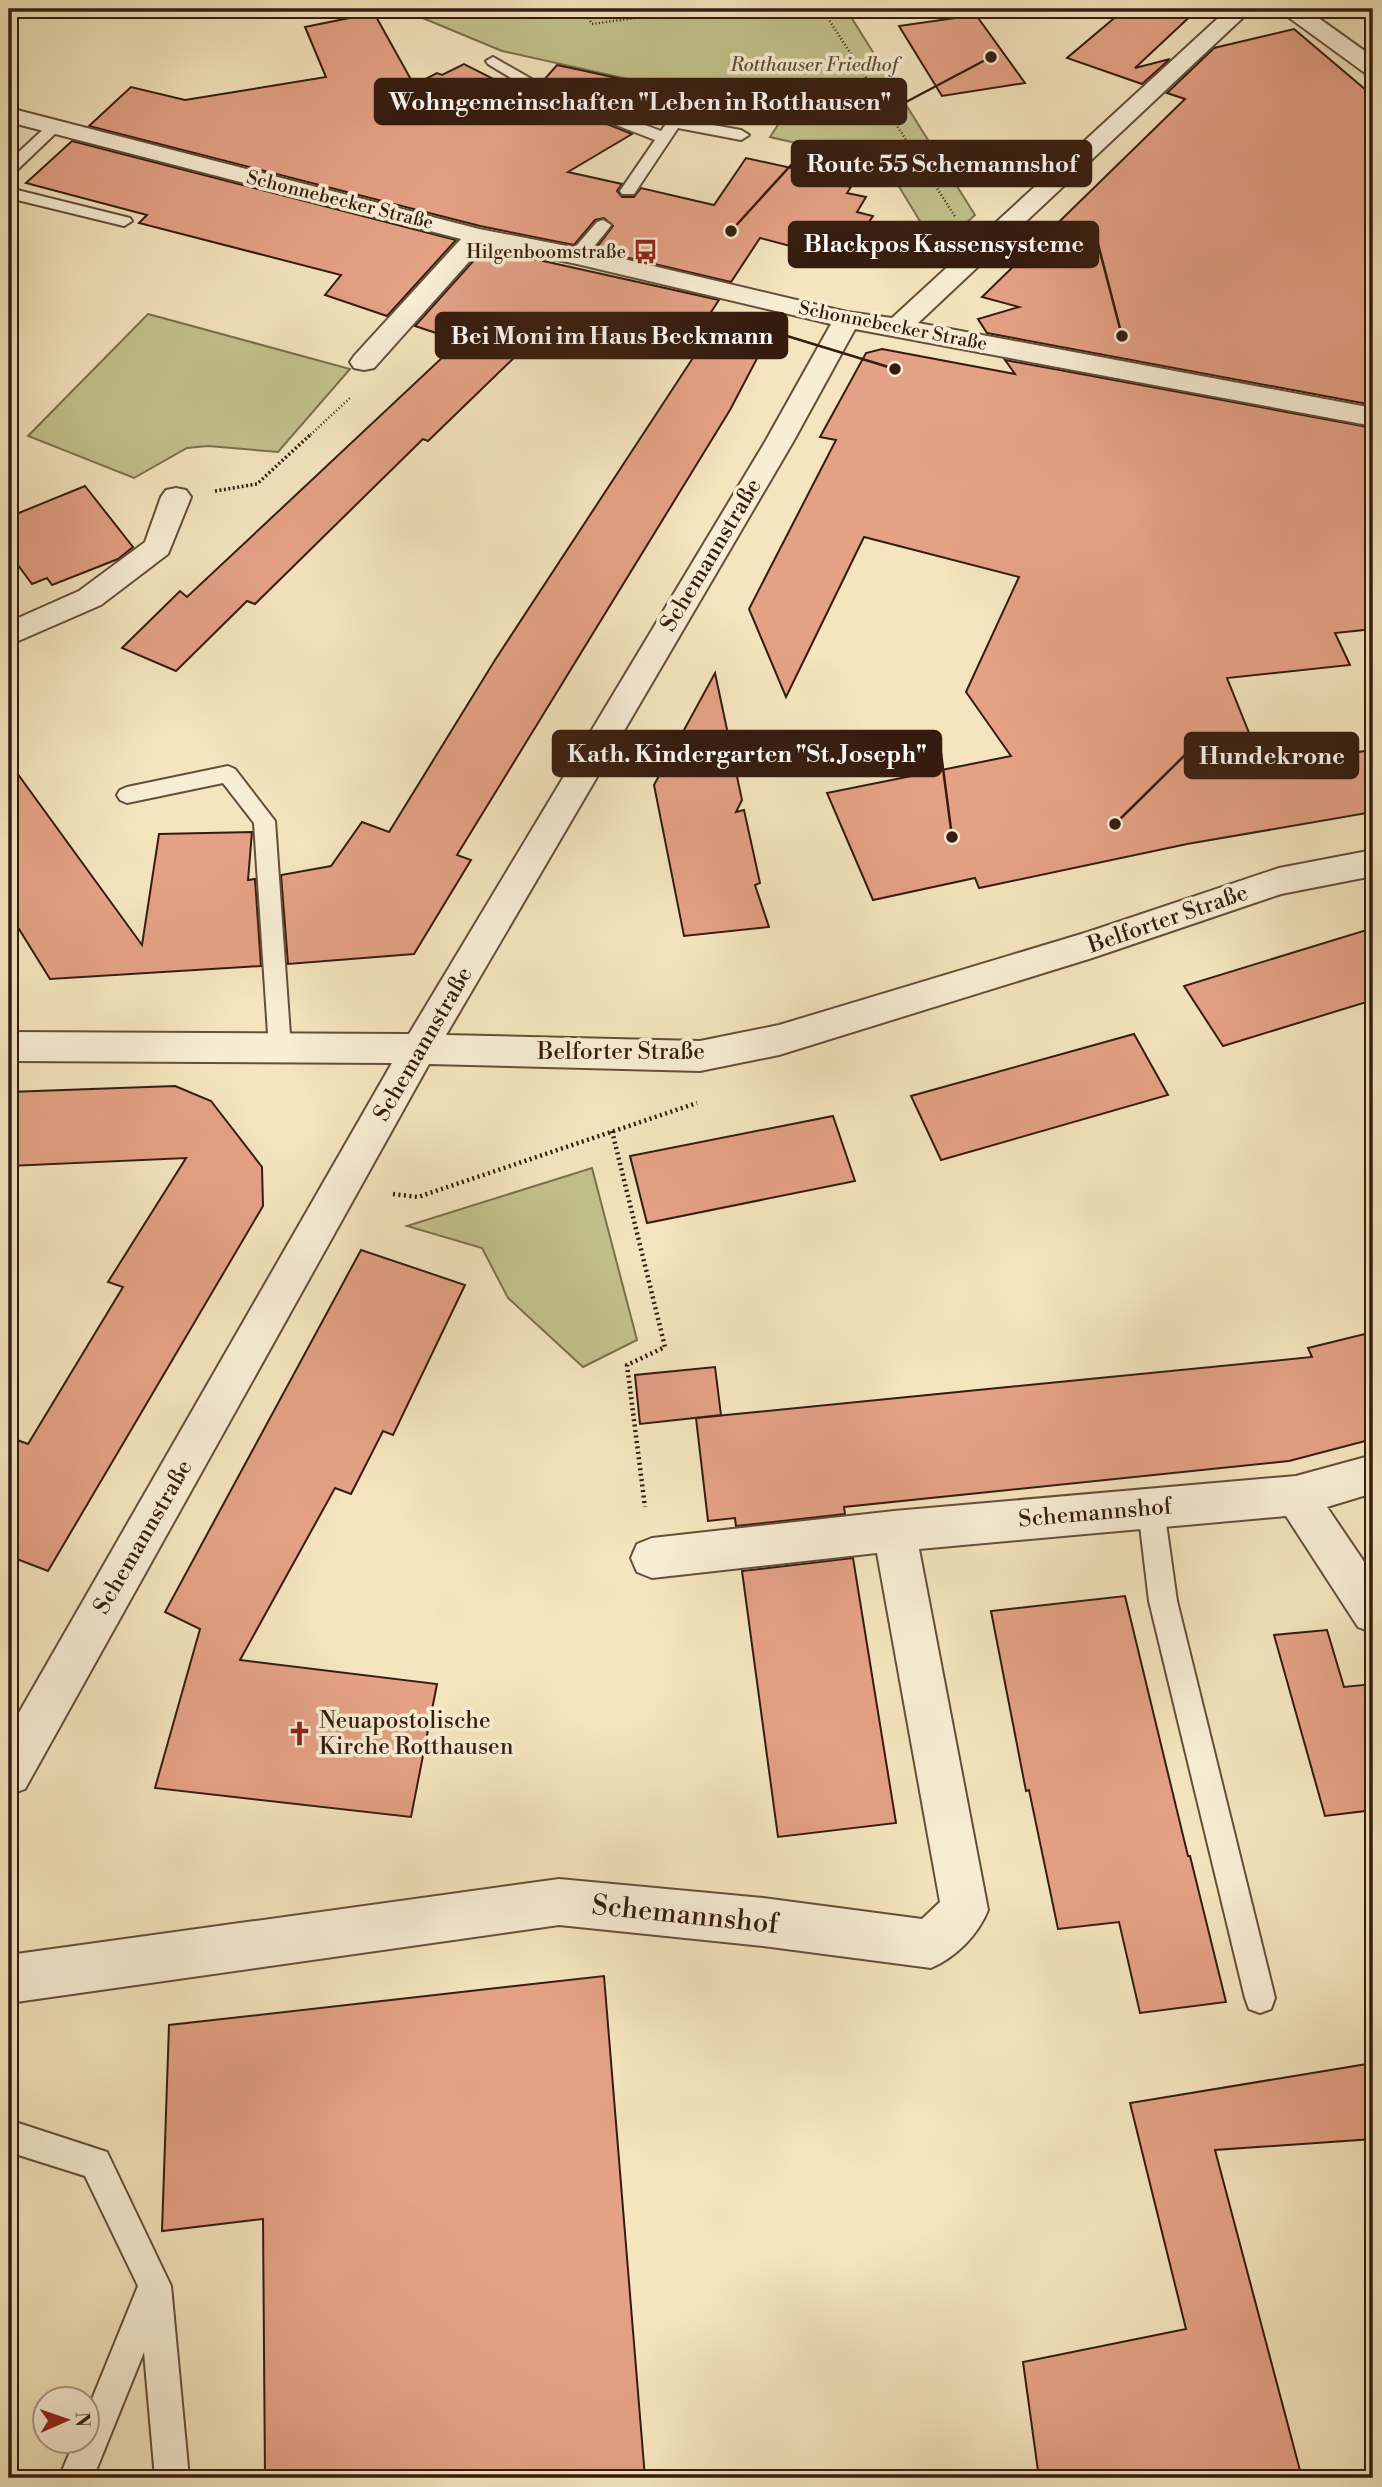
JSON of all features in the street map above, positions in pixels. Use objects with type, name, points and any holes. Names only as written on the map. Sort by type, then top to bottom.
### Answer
[{"type":"street","points":[[898,327],[1241,9]]},
{"type":"street","points":[[1292,9],[1373,68]]},
{"type":"street","name":"Schonnebecker Straße","points":[[9,115],[478,236],[577,256],[847,320],[898,327],[1373,417]]},
{"type":"street","points":[[365,362],[478,236]]},
{"type":"street","name":"Schemannstraße","points":[[9,1773],[419,1049],[779,442],[847,320]]},
{"type":"street","points":[[9,635],[90,598],[158,547],[176,497]]},
{"type":"street","name":"Belforter Straße","points":[[9,1046],[419,1049],[700,1056],[779,1040],[1092,944],[1279,881],[1373,863]]},
{"type":"street","name":"Schemannshof","points":[[652,1558],[894,1531],[1296,1496],[1373,1474]]},
{"type":"street","points":[[1296,1496],[1373,1612]]},
{"type":"street","name":"Schemannshof","points":[[9,1979],[559,1902],[763,1922],[932,1944],[964,1910],[894,1531]]},
{"type":"lane","points":[[493,61],[544,92],[664,138]]},
{"type":"lane","points":[[628,191],[674,123],[741,135]]},
{"type":"lane","points":[[9,169],[54,127]]},
{"type":"lane","points":[[9,193],[124,221]]},
{"type":"lane","points":[[577,256],[603,225]]},
{"type":"lane","points":[[127,794],[228,774],[264,821],[280,1049]]},
{"type":"lane","points":[[1151,1509],[1163,1601],[1260,1998]]},
{"type":"lane","points":[[9,2136],[96,2163],[155,2286],[172,2478]]},
{"type":"lane","points":[[76,2478],[155,2286]]},
{"type":"path","points":[[583,9],[592,24],[700,9]]},
{"type":"path","points":[[822,9],[959,224],[985,249]]},
{"type":"path","points":[[176,497],[257,484],[371,379],[365,362]]},
{"type":"path","points":[[340,1187],[418,1197],[697,1105],[700,1056]]},
{"type":"path","points":[[612,1131],[665,1347],[627,1365],[652,1558]]},
{"type":"green space","name":"Rotthauser Friedhof","points":[[401,9],[846,9],[975,215],[937,249],[873,144],[831,151],[770,137],[785,114],[502,51]]},
{"type":"green space","points":[[148,314],[350,369],[278,452],[208,446],[187,448],[134,478],[28,436]]},
{"type":"green space","points":[[592,1168],[637,1340],[583,1367],[508,1298],[482,1248],[407,1226]]},
{"type":"building","points":[[1125,9],[1198,9],[1135,68],[1170,59],[1142,84],[1067,58]]},
{"type":"building","points":[[374,13],[414,85],[437,73],[442,75],[464,64],[529,97],[532,94],[632,134],[568,172],[622,184],[617,191],[622,197],[634,197],[641,188],[714,205],[746,158],[832,177],[830,182],[851,187],[847,193],[866,197],[857,212],[873,216],[843,260],[760,238],[731,282],[595,250],[613,226],[604,218],[595,220],[574,245],[480,226],[89,126],[131,87],[185,100],[326,77],[305,27]]},
{"type":"building","points":[[976,15],[1025,83],[942,96],[899,26]]},
{"type":"building","points":[[1294,29],[1373,96],[1373,405],[987,333],[978,319],[1019,307],[982,297],[1185,99],[1167,93],[1214,48]]},
{"type":"building","points":[[557,65],[696,96],[649,124],[542,82]]},
{"type":"building","points":[[72,141],[456,240],[387,316],[325,295],[341,275],[139,223],[147,215],[26,183]]},
{"type":"building","points":[[485,248],[719,300],[684,353],[551,322],[428,441],[423,439],[255,604],[247,601],[176,671],[122,648],[180,591],[187,597],[460,341],[415,326]]},
{"type":"building","points":[[706,338],[762,349],[730,410],[457,855],[471,860],[414,954],[288,964],[281,875],[331,866],[362,822],[389,832],[495,660]]},
{"type":"building","points":[[882,349],[1015,374],[1005,360],[1373,428],[1373,629],[1335,633],[1350,665],[1227,678],[1262,765],[1373,750],[1373,812],[1187,844],[979,888],[975,878],[873,900],[827,793],[1011,756],[966,692],[1019,577],[864,537],[786,697],[749,609],[836,440],[820,437],[866,353]]},
{"type":"building","points":[[85,486],[133,547],[118,559],[52,585],[47,578],[32,584],[9,553],[9,517]]},
{"type":"building","points":[[715,673],[742,800],[736,812],[744,810],[760,883],[755,885],[769,927],[684,936],[654,785]]},
{"type":"building","points":[[9,762],[142,945],[159,834],[252,832],[248,880],[255,879],[261,966],[50,979],[9,913]]},
{"type":"building","points":[[1373,928],[1373,1000],[1223,1046],[1184,986]]},
{"type":"building","points":[[1134,1034],[1168,1095],[941,1160],[911,1096]]},
{"type":"building","points":[[175,1086],[211,1101],[262,1167],[263,1206],[48,1571],[9,1556],[9,1437],[28,1444],[123,1287],[108,1282],[186,1158],[9,1166],[9,1092]]},
{"type":"building","points":[[833,1116],[855,1181],[647,1223],[630,1156]]},
{"type":"building","points":[[361,1250],[465,1285],[393,1435],[383,1431],[351,1494],[335,1488],[240,1660],[437,1684],[411,1817],[155,1788],[200,1629],[165,1612]]},
{"type":"building","points":[[1373,1332],[1373,1439],[1289,1461],[844,1507],[845,1514],[736,1526],[735,1518],[708,1521],[696,1418],[1312,1357],[1308,1348]]},
{"type":"building","points":[[715,1367],[721,1415],[640,1424],[635,1375]]},
{"type":"building","points":[[853,1558],[896,1823],[778,1837],[742,1571]]},
{"type":"building","points":[[1125,1596],[1226,2002],[1140,2013],[1119,1922],[1058,1929],[1029,1790],[1026,1791],[991,1611]]},
{"type":"building","points":[[1327,1630],[1344,1687],[1373,1684],[1373,1810],[1325,1816],[1274,1635]]},
{"type":"building","points":[[604,1976],[645,2478],[265,2478],[263,2219],[162,2231],[169,2025]]},
{"type":"building","points":[[1373,2063],[1373,2139],[1215,2150],[1302,2478],[1039,2478],[1023,2362],[1186,2329],[1130,2103]]},
{"type":"place","name":"Wohngemeinschaften \"Leben in Rotthausen\"","points":[[991,57]]},
{"type":"place","name":"Route 55 Schemannshof","points":[[731,231]]},
{"type":"place","name":"Hilgenboomstraße","points":[[646,252]]},
{"type":"place","name":"Blackpos Kassensysteme","points":[[1122,336]]},
{"type":"place","name":"Bei Moni im Haus Beckmann","points":[[895,369]]},
{"type":"place","name":"Hundekrone","points":[[1115,824]]},
{"type":"place","name":"Kath. Kindergarten \"St. Joseph\"","points":[[952,837]]},
{"type":"place","name":"Neuapostolische Kirche Rotthausen","points":[[299,1734]]}]
